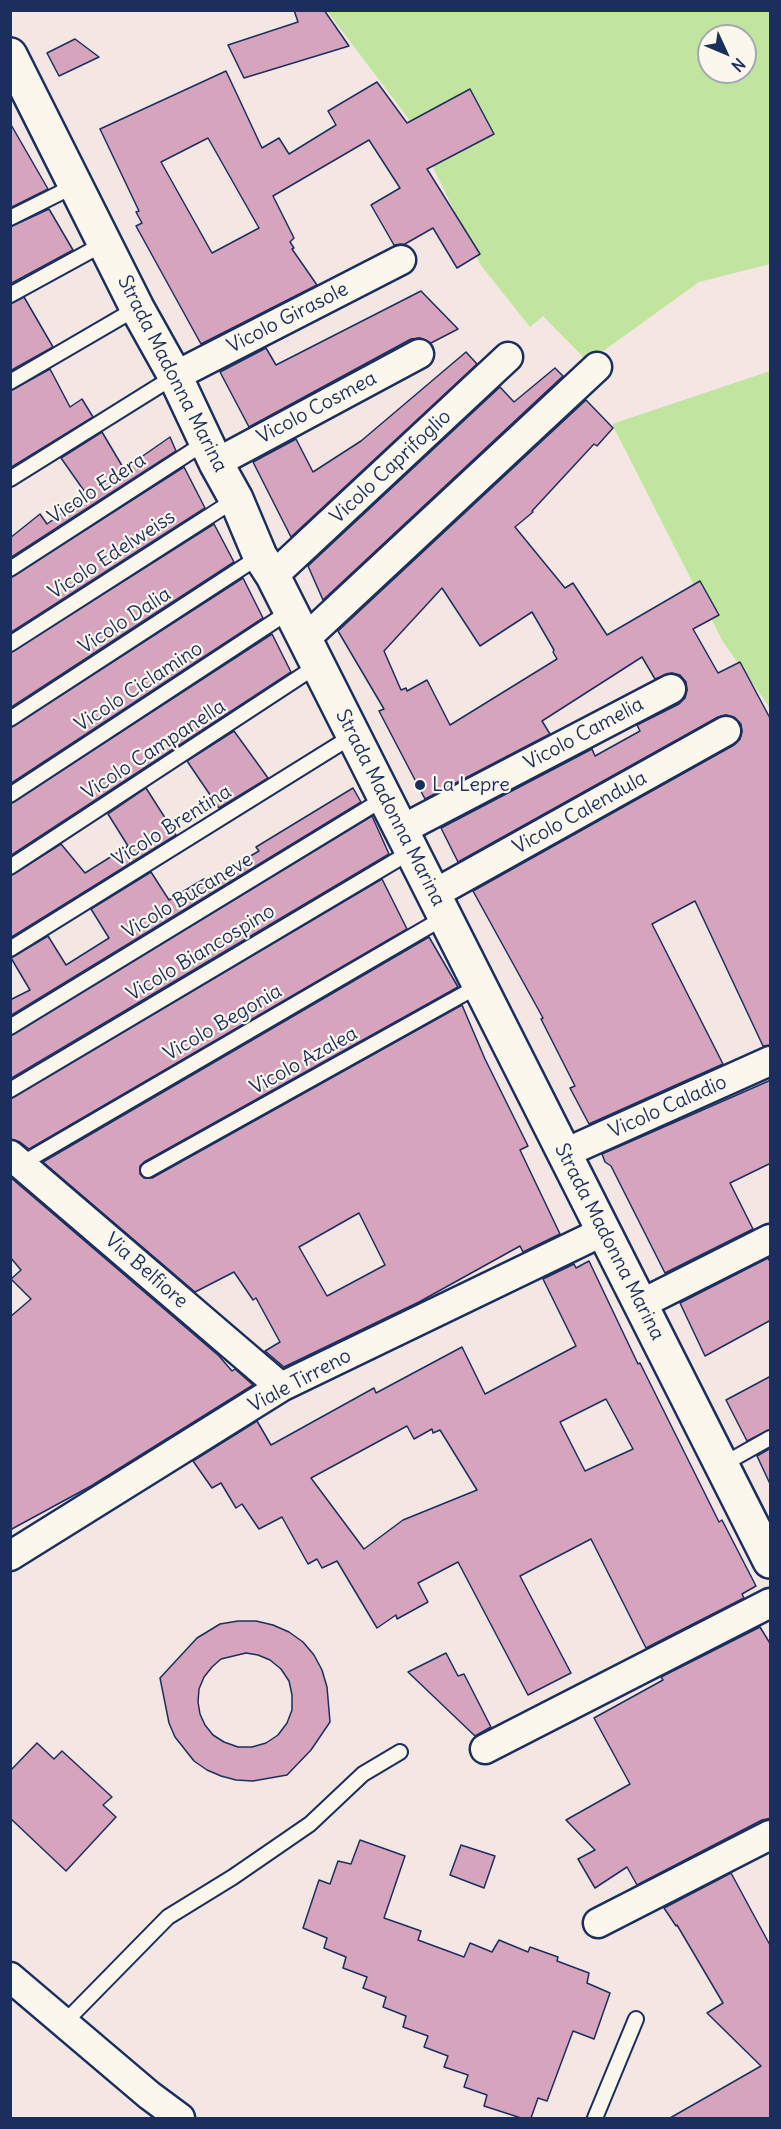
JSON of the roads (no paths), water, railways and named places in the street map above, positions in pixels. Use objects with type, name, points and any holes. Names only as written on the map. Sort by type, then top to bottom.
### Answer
[{"type":"street","name":"Strada Madonna Marina","points":[[10,55],[137,308],[175,376],[267,566],[771,1561]]},
{"type":"street","name":"Vicolo Girasole","points":[[175,376],[401,260]]},
{"type":"street","name":"Vicolo Cosmea","points":[[211,452],[419,354]]},
{"type":"street","name":"Vicolo Caprifoglio","points":[[267,566],[508,357]]},
{"type":"street","points":[[312,652],[597,367]]},
{"type":"street","name":"Vicolo Camelia","points":[[407,840],[671,689]]},
{"type":"street","name":"Vicolo Calendula","points":[[440,905],[726,731]]},
{"type":"street","name":"Vicolo Caladio","points":[[565,1153],[771,1061]]},
{"type":"street","name":"Via Belfiore","points":[[16,1159],[282,1387]]},
{"type":"street","name":"Viale Tirreno","points":[[10,1556],[282,1387],[604,1231]]},
{"type":"street","points":[[641,1304],[771,1239]]},
{"type":"street","points":[[485,1749],[771,1603]]},
{"type":"street","points":[[598,1923],[771,1835]]},
{"type":"street","points":[[10,1977],[149,2095],[180,2118]]},
{"type":"lane","points":[[10,218],[76,185]]},
{"type":"lane","points":[[10,295],[105,243]]},
{"type":"lane","points":[[10,382],[137,308]]},
{"type":"lane","points":[[10,479],[175,376]]},
{"type":"lane","name":"Vicolo Edera","points":[[10,569],[211,452]]},
{"type":"lane","name":"Vicolo Edelweiss","points":[[10,644],[236,499]]},
{"type":"lane","name":"Vicolo Dalia","points":[[10,719],[267,566]]},
{"type":"lane","name":"Vicolo Ciclamino","points":[[10,795],[290,611]]},
{"type":"lane","name":"Vicolo Campanella","points":[[10,867],[312,652]]},
{"type":"lane","name":"Vicolo Brentina","points":[[10,949],[354,735]]},
{"type":"lane","name":"Vicolo Bucaneve","points":[[10,1027],[385,798]]},
{"type":"lane","name":"Vicolo Biancospino","points":[[10,1090],[407,840]]},
{"type":"lane","name":"Vicolo Begonia","points":[[16,1159],[440,905]]},
{"type":"lane","name":"Vicolo Azalea","points":[[148,1170],[480,985]]},
{"type":"lane","points":[[722,1465],[771,1438]]},
{"type":"lane","points":[[64,2023],[168,1917],[233,1877],[310,1824],[363,1774],[400,1752]]},
{"type":"lane","points":[[595,2118],[636,2019]]},
{"type":"place","name":"La Lepre","points":[[420,785]]}]
